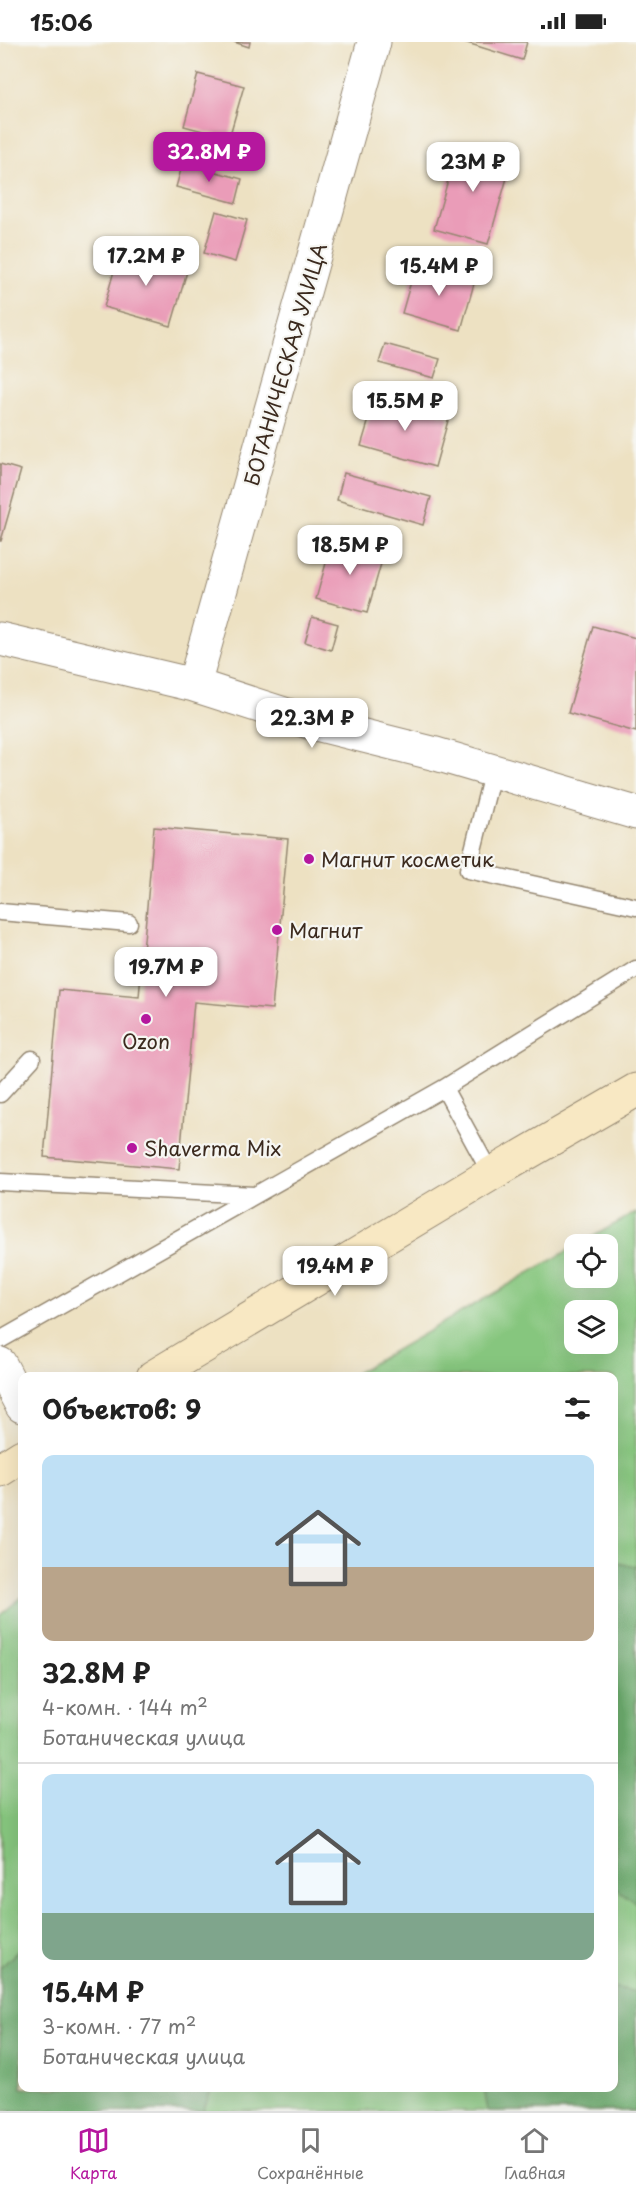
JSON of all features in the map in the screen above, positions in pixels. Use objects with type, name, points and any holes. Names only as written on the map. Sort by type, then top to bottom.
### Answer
[{"type":"main road","points":[[161,1372],[491,1174],[636,1090]]},
{"type":"main road","points":[[0,1470],[18,1459]]},
{"type":"street","name":"БОТАНИЧЕСКАЯ УЛИЦА","points":[[194,685],[374,42]]},
{"type":"street","points":[[0,639],[194,685],[312,723],[493,770],[636,813]]},
{"type":"street","points":[[0,1364],[18,1398]]},
{"type":"lane","points":[[493,770],[468,870],[636,907]]},
{"type":"lane","points":[[0,912],[129,923]]},
{"type":"lane","points":[[0,1340],[444,1088],[636,969]]},
{"type":"lane","points":[[0,1094],[32,1059]]},
{"type":"lane","points":[[444,1088],[491,1174]]},
{"type":"lane","points":[[0,1182],[254,1195]]},
{"type":"green space","points":[[636,1212],[636,2111],[0,2111],[0,1615],[18,1600],[18,2092],[618,2092],[618,1372],[358,1372],[564,1253],[564,1288],[618,1288],[618,1234],[597,1234]]},
{"type":"green space","points":[[618,1563],[636,1567],[636,1903],[618,1890]]},
{"type":"green space","points":[[18,1951],[18,2092],[210,2092],[203,2111],[0,2111],[0,1968]]},
{"type":"green space","points":[[618,1988],[636,1992],[636,2111],[488,2111],[485,2092],[618,2092]]},
{"type":"building","points":[[234,42],[250,42],[249,47]]},
{"type":"building","points":[[464,42],[527,42],[522,60]]},
{"type":"building","points":[[198,74],[244,86],[229,138],[184,126]]},
{"type":"building","points":[[459,142],[513,157],[488,244],[434,229]]},
{"type":"building","points":[[183,163],[242,179],[236,203],[176,187]]},
{"type":"building","points":[[216,211],[247,220],[235,262],[204,253]]},
{"type":"building","points":[[120,249],[188,268],[171,326],[104,307]]},
{"type":"building","points":[[416,264],[475,280],[461,330],[402,313]]},
{"type":"building","points":[[385,344],[440,359],[434,378],[379,363]]},
{"type":"building","points":[[376,396],[449,417],[435,467],[361,446]]},
{"type":"building","points":[[0,464],[21,470],[1,541],[0,541]]},
{"type":"building","points":[[344,473],[431,497],[423,525],[337,500]]},
{"type":"building","points":[[333,538],[384,553],[367,613],[316,599]]},
{"type":"building","points":[[312,617],[338,624],[331,650],[305,642]]},
{"type":"building","points":[[593,626],[636,638],[636,732],[568,713]]},
{"type":"building","points":[[154,827],[288,839],[272,1009],[194,1002],[179,1169],[44,1157],[59,990],[139,997]]},
{"type":"place","name":"Магнит косметик","points":[[309,859]]},
{"type":"place","name":"Магнит","points":[[277,930]]},
{"type":"place","name":"Ozon","points":[[146,1019]]},
{"type":"place","name":"Shaverma Mix","points":[[132,1148]]}]
